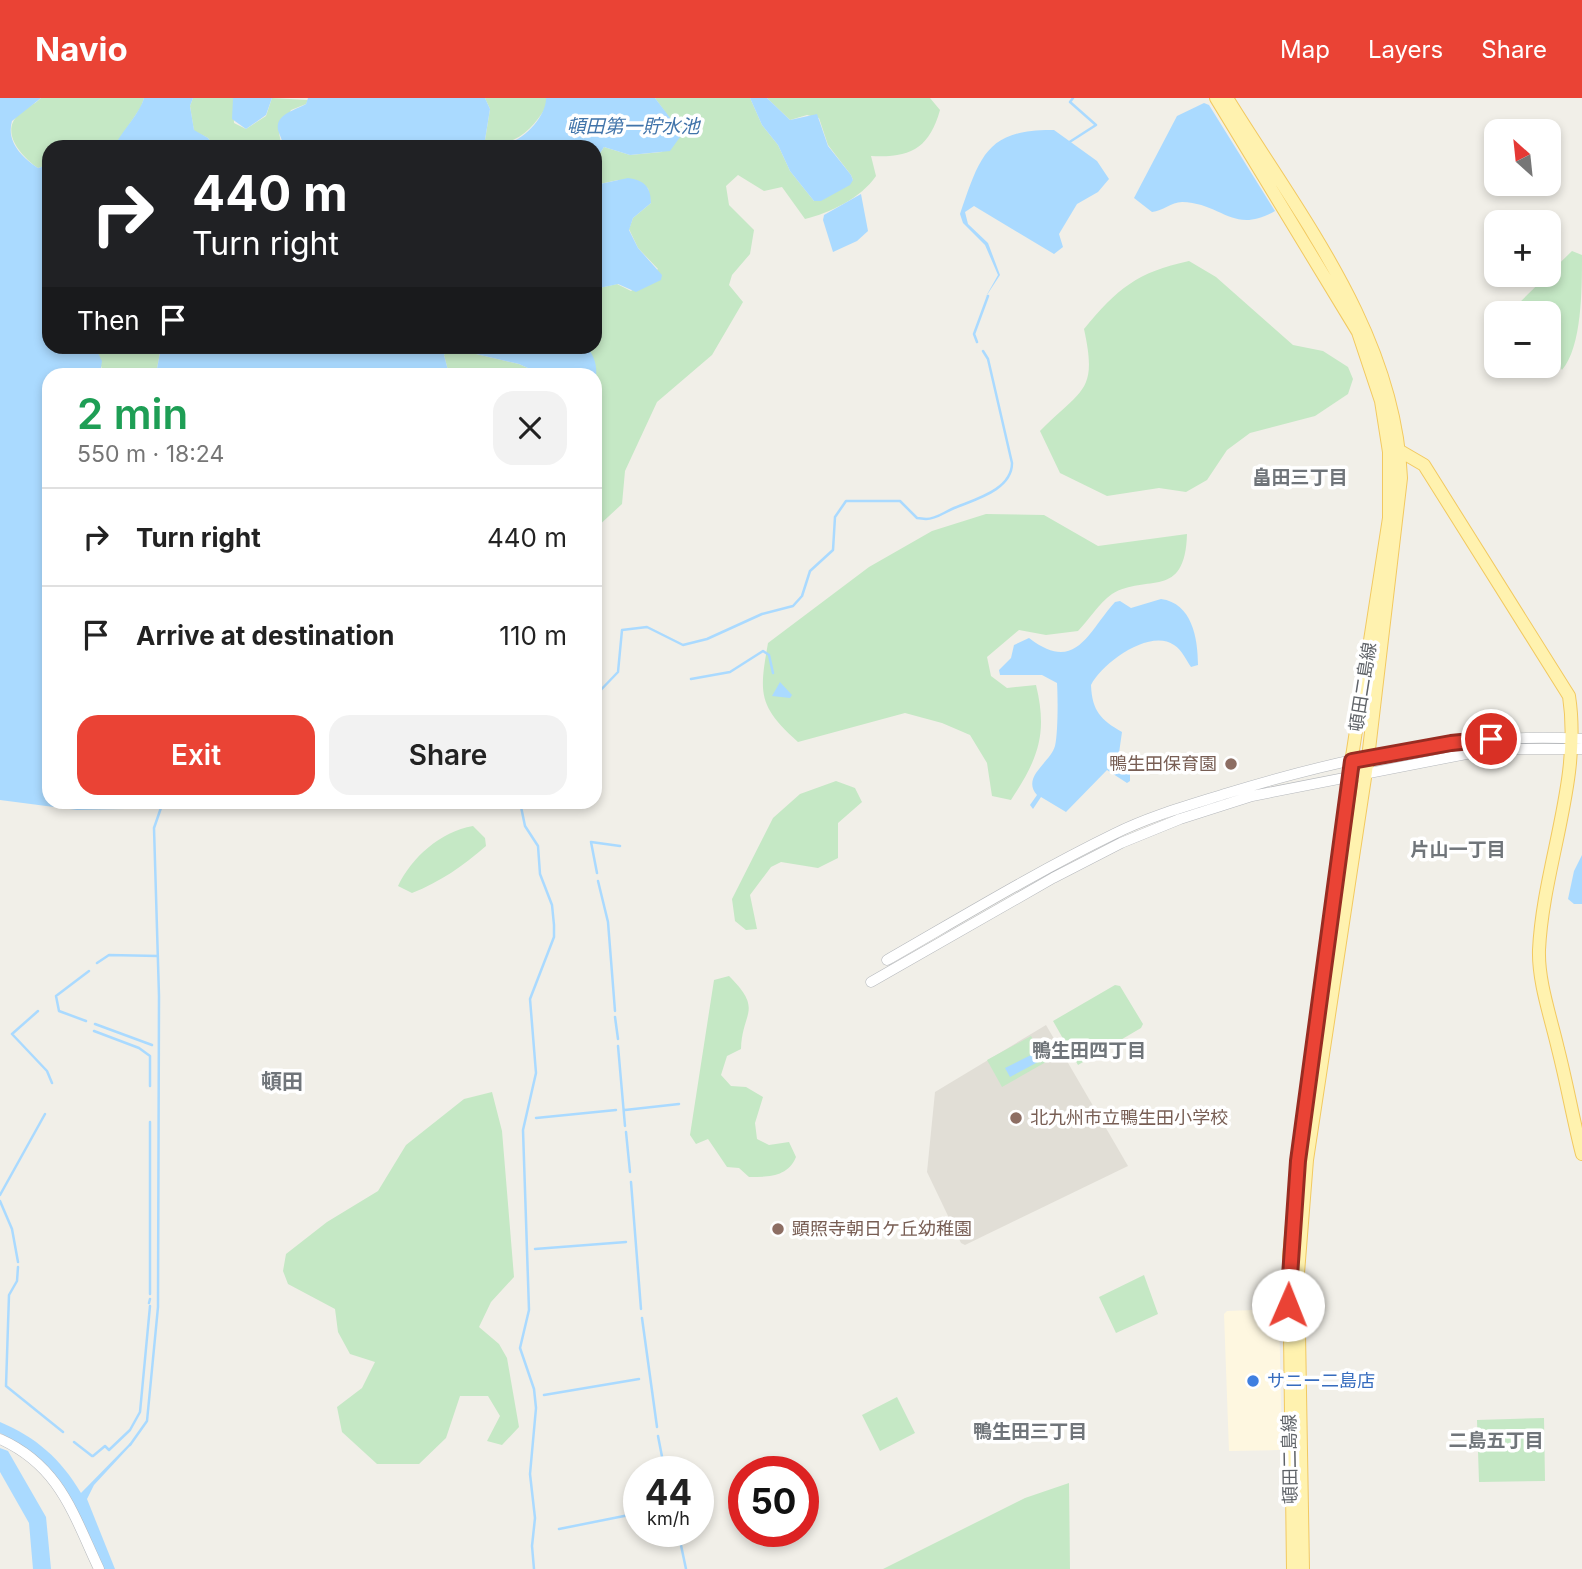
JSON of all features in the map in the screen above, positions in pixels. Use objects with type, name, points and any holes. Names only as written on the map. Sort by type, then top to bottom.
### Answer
[{"type":"main road","name":"頓田二島線","points":[[1216,98],[1343,303],[1368,357],[1381,401],[1389,452],[1389,518],[1349,776],[1298,1161],[1289,1257],[1293,1569]]},
{"type":"main road","name":"頓田二島線","points":[[1227,98],[1366,327],[1385,381],[1400,451],[1401,478],[1368,758],[1307,1160],[1298,1273],[1303,1569]]},
{"type":"main road","points":[[1400,451],[1424,465],[1569,696],[1578,744],[1542,918],[1539,951],[1544,991],[1582,1154]]},
{"type":"street","points":[[887,960],[1116,833],[1178,808],[1276,778],[1451,743],[1534,737],[1578,744]]},
{"type":"street","points":[[871,982],[1121,843],[1180,819],[1252,796],[1364,773],[1492,749],[1578,744]]},
{"type":"street","points":[[0,1439],[39,1462],[51,1475],[63,1491],[99,1569]]},
{"type":"shaded area","name":"北九州市立鴨生田小学校","points":[[1046,1025],[1128,1166],[965,1245],[961,1243],[927,1172],[935,1092]]},
{"type":"shaded area","name":"サニー二島店","points":[[1276,1309],[1279,1312],[1282,1448],[1229,1451],[1224,1314],[1227,1311]]},
{"type":"green space","points":[[41,98],[144,98],[119,140],[42,140],[42,167],[38,168],[20,151],[12,137],[11,129],[18,115]]},
{"type":"green space","points":[[193,98],[233,98],[234,123],[246,129],[266,116],[272,98],[308,100],[306,104],[291,110],[279,133],[280,140],[210,140],[194,131],[190,106]]},
{"type":"green space","points":[[485,98],[546,98],[546,107],[536,122],[513,140],[485,140],[490,109]]},
{"type":"green space","points":[[655,98],[750,98],[762,125],[778,145],[790,171],[814,201],[853,180],[851,175],[828,145],[819,118],[807,115],[790,120],[767,98],[930,98],[940,110],[924,142],[907,153],[871,156],[876,176],[870,184],[854,198],[825,213],[805,219],[782,187],[764,191],[738,175],[726,186],[729,205],[754,230],[750,254],[732,275],[729,285],[743,302],[712,355],[657,402],[625,471],[622,504],[602,523],[602,368],[593,368],[590,354],[602,354],[602,287],[617,284],[631,291],[658,269],[638,248],[629,229],[633,218],[651,203],[648,188],[618,180],[602,183],[602,150],[604,147],[630,155],[662,152],[671,120]]},
{"type":"green space","points":[[1572,251],[1582,255],[1577,332],[1569,360],[1562,370],[1561,301],[1521,301],[1535,287],[1561,287],[1561,262]]},
{"type":"green space","points":[[1189,261],[1216,277],[1293,345],[1323,351],[1348,367],[1353,379],[1348,394],[1315,416],[1250,433],[1227,450],[1207,480],[1186,492],[1159,488],[1107,496],[1060,473],[1040,431],[1083,388],[1089,366],[1084,329],[1096,315],[1129,284],[1155,271]]},
{"type":"green space","points":[[97,354],[160,354],[157,368],[102,368]]},
{"type":"green space","points":[[476,354],[528,368],[447,368],[444,355]]},
{"type":"green space","points":[[986,514],[1044,515],[1098,546],[1187,534],[1185,555],[1172,577],[1125,588],[1112,594],[1078,631],[1046,635],[1019,630],[987,657],[991,676],[1007,688],[1036,685],[1039,702],[1041,718],[1038,746],[1028,772],[1011,800],[992,796],[987,763],[970,735],[942,723],[905,713],[798,742],[775,719],[765,698],[763,675],[768,643],[869,567],[932,531]]},
{"type":"green space","points":[[836,781],[855,788],[862,802],[838,823],[838,858],[818,868],[781,862],[771,867],[750,895],[757,929],[746,930],[735,921],[732,899],[773,818],[800,794]]},
{"type":"green space","points":[[473,826],[485,838],[486,846],[460,867],[412,893],[398,886],[411,865],[428,847],[449,834]]},
{"type":"green space","points":[[729,976],[746,997],[748,1011],[741,1049],[727,1056],[721,1075],[731,1086],[746,1087],[763,1097],[755,1123],[757,1139],[769,1145],[789,1142],[796,1157],[788,1169],[777,1175],[749,1177],[739,1168],[727,1167],[708,1139],[696,1144],[690,1135],[714,980]]},
{"type":"green space","points":[[1115,985],[1120,986],[1143,1024],[1141,1028],[1078,1065],[1053,1021]]},
{"type":"green space","points":[[1031,1036],[1046,1062],[1002,1087],[987,1060]]},
{"type":"green space","points":[[492,1092],[502,1131],[514,1277],[491,1302],[479,1327],[499,1344],[507,1358],[519,1427],[502,1445],[487,1441],[500,1416],[488,1396],[460,1396],[446,1438],[419,1464],[377,1464],[342,1432],[337,1407],[362,1388],[375,1362],[350,1354],[338,1332],[335,1309],[288,1284],[283,1271],[286,1254],[327,1222],[378,1191],[406,1145],[464,1099]]},
{"type":"green space","points":[[1144,1275],[1158,1314],[1116,1333],[1099,1297]]},
{"type":"green space","points":[[897,1397],[915,1433],[880,1451],[862,1415]]},
{"type":"green space","points":[[1544,1418],[1545,1481],[1479,1482],[1477,1420]]},
{"type":"green space","points":[[1069,1483],[1070,1569],[883,1569],[1025,1498]]},
{"type":"water","points":[[0,98],[41,98],[12,121],[11,136],[26,159],[38,168],[42,167],[42,354],[98,354],[102,361],[101,368],[42,368],[42,805],[0,800]]},
{"type":"water","points":[[144,98],[193,98],[190,106],[194,130],[210,140],[119,140]]},
{"type":"water","points":[[233,98],[272,98],[266,115],[246,129],[232,119]]},
{"type":"water","name":"頓田第一貯水池","points":[[308,98],[485,98],[490,109],[485,140],[282,140],[278,130],[280,120],[287,113],[306,104]]},
{"type":"water","name":"頓田第一貯水池","points":[[546,98],[655,98],[677,127],[680,137],[670,151],[630,155],[604,147],[602,150],[602,140],[516,140],[540,117]]},
{"type":"water","points":[[750,98],[767,98],[790,120],[817,114],[828,146],[851,175],[853,180],[850,185],[821,201],[814,201],[790,171],[778,145],[762,125]]},
{"type":"water","points":[[1204,103],[1209,105],[1275,211],[1261,218],[1248,220],[1182,202],[1152,212],[1134,198],[1177,116]]},
{"type":"water","points":[[1054,130],[1097,161],[1109,179],[1098,192],[1077,204],[1059,234],[1063,247],[1054,254],[974,206],[965,212],[968,224],[988,243],[1000,275],[985,298],[998,275],[985,245],[963,223],[960,214],[974,177],[989,150],[1000,141],[1031,131]]},
{"type":"water","name":"頓田第一貯水池","points":[[628,178],[638,180],[650,193],[651,203],[633,218],[629,230],[638,248],[662,275],[661,280],[636,292],[618,284],[602,287],[602,184]]},
{"type":"water","points":[[861,194],[868,231],[857,241],[833,252],[823,220],[824,215]]},
{"type":"water","points":[[160,354],[445,354],[447,368],[157,368]]},
{"type":"water","points":[[476,354],[591,354],[596,368],[528,368]]},
{"type":"water","points":[[1161,599],[1180,607],[1191,623],[1197,644],[1198,665],[1191,667],[1174,645],[1164,641],[1152,641],[1140,644],[1116,658],[1091,685],[1093,702],[1099,714],[1122,732],[1119,753],[1130,762],[1130,781],[1127,783],[1107,770],[1066,812],[1041,797],[1033,809],[1030,805],[1037,795],[1032,782],[1034,776],[1055,746],[1057,683],[1042,675],[1000,675],[999,670],[1011,658],[1014,645],[1029,638],[1045,648],[1058,652],[1069,651],[1088,637],[1115,602],[1120,601],[1131,608]]},
{"type":"water","points":[[780,682],[792,695],[790,698],[772,696]]},
{"type":"water","points":[[1582,855],[1582,904],[1574,904],[1568,899],[1574,871]]},
{"type":"water","points":[[1033,1054],[1038,1062],[1010,1077],[1005,1068]]},
{"type":"water","points":[[0,1422],[46,1450],[65,1470],[81,1493],[130,1443],[132,1444],[94,1485],[87,1499],[115,1569],[104,1569],[66,1490],[39,1459],[0,1433]]},
{"type":"water","points":[[0,1448],[8,1451],[46,1517],[51,1569],[33,1569],[29,1523],[0,1472]]},
{"type":"waterway","points":[[1068,143],[1096,125],[1070,102],[1073,98]]},
{"type":"waterway","points":[[977,342],[974,334],[988,296]]},
{"type":"waterway","points":[[602,689],[618,672],[622,630],[647,627],[683,645],[707,639],[762,614],[793,606],[802,596],[810,571],[833,550],[835,517],[846,501],[900,501],[917,518],[930,519],[990,493],[1005,481],[1012,463],[988,359],[983,351]]},
{"type":"waterway","points":[[691,679],[730,672],[763,651],[769,655],[773,673]]},
{"type":"waterway","points":[[130,1445],[147,1421],[158,1307],[159,996],[154,828],[161,809]]},
{"type":"waterway","points":[[521,809],[525,826],[538,846],[540,874],[552,905],[554,925],[554,937],[530,999],[536,1073],[523,1130],[529,1310],[520,1348],[534,1389],[536,1408],[530,1474],[535,1518],[532,1546],[534,1569]]},
{"type":"waterway","points":[[597,873],[591,842],[620,846]]},
{"type":"waterway","points":[[598,881],[608,922],[615,1011]]},
{"type":"waterway","points":[[97,963],[109,955],[158,956]]},
{"type":"waterway","points":[[86,1021],[59,1011],[56,996],[89,971]]},
{"type":"waterway","points":[[38,1011],[12,1034],[47,1071],[52,1083]]},
{"type":"waterway","points":[[615,1017],[618,1039]]},
{"type":"waterway","points":[[95,1024],[152,1045]]},
{"type":"waterway","points":[[94,1031],[139,1048],[150,1056],[150,1086]]},
{"type":"waterway","points":[[618,1046],[625,1126]]},
{"type":"waterway","points":[[625,1110],[679,1104]]},
{"type":"waterway","points":[[536,1118],[616,1110]]},
{"type":"waterway","points":[[0,1195],[45,1114]]},
{"type":"waterway","points":[[150,1122],[150,1294]]},
{"type":"waterway","points":[[626,1132],[630,1172]]},
{"type":"waterway","points":[[631,1182],[641,1309]]},
{"type":"waterway","points":[[0,1201],[12,1229],[18,1262]]},
{"type":"waterway","points":[[535,1249],[626,1242]]},
{"type":"waterway","points":[[18,1267],[17,1281],[9,1295],[6,1386],[63,1432]]},
{"type":"waterway","points":[[149,1303],[150,1299]]},
{"type":"waterway","points":[[93,1456],[105,1446],[109,1450],[130,1430],[140,1412],[150,1306]]},
{"type":"waterway","points":[[642,1318],[657,1427]]},
{"type":"waterway","points":[[544,1395],[639,1379]]},
{"type":"waterway","points":[[658,1436],[662,1456]]},
{"type":"waterway","points":[[74,1442],[92,1456]]},
{"type":"waterway","points":[[559,1529],[623,1516]]},
{"type":"waterway","points":[[681,1547],[686,1569]]},
{"type":"place","name":"鴨生田保育園","points":[[1231,764]]},
{"type":"place","name":"北九州市立鴨生田小学校","points":[[1016,1118]]},
{"type":"place","name":"顕照寺朝日ケ丘幼稚園","points":[[778,1229]]},
{"type":"place","name":"サニー二島店","points":[[1253,1381]]},
{"type":"district","name":"畠田三丁目","points":[[1300,477]]},
{"type":"district","name":"片山一丁目","points":[[1458,849]]},
{"type":"district","name":"鴨生田四丁目","points":[[1089,1050]]},
{"type":"district","name":"頓田","points":[[282,1082]]},
{"type":"district","name":"鴨生田三丁目","points":[[1030,1431]]},
{"type":"district","name":"二島五丁目","points":[[1496,1440]]},
{"type":"route","points":[[1288,1305],[1289,1257],[1298,1161],[1352,761],[1451,743],[1491,739]]}]
